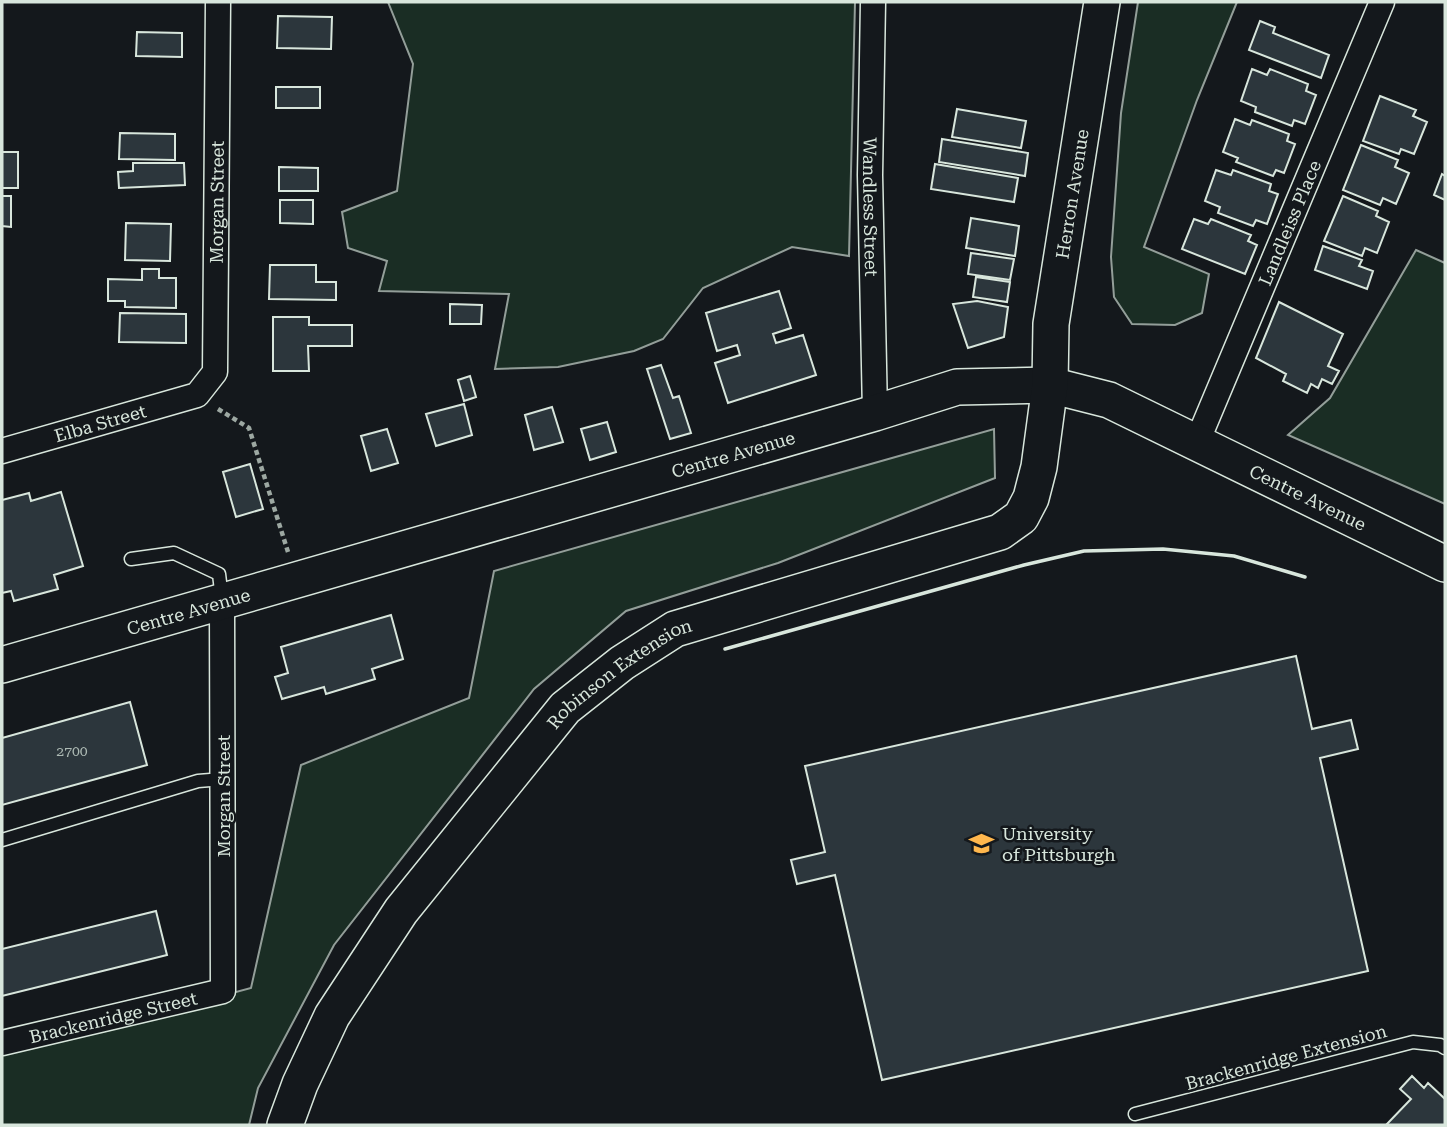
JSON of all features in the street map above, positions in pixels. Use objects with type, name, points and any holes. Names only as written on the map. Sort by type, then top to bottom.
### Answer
[{"type":"main road","name":"Herron Avenue","points":[[1050,385],[1051,324],[1102,2]]},
{"type":"main road","name":"Centre Avenue","points":[[2,665],[957,387],[1050,385],[1109,400],[1445,564]]},
{"type":"main road","name":"Robinson Extension","points":[[285,1125],[300,1084],[332,1016],[401,912],[565,708],[622,663],[675,629],[1000,532],[1021,517],[1031,498],[1039,467],[1050,385]]},
{"type":"street","name":"Morgan Street","points":[[197,395],[215,372],[218,2]]},
{"type":"street","name":"Wandless Street","points":[[873,2],[870,175],[875,413]]},
{"type":"street","name":"Landleiss Place","points":[[1197,442],[1381,2]]},
{"type":"street","name":"Elba Street","points":[[2,451],[197,395]]},
{"type":"street","name":"Morgan Street","points":[[222,602],[223,991]]},
{"type":"street","name":"Brackenridge Street","points":[[2,1043],[223,991]]},
{"type":"lane","points":[[131,559],[174,553],[186,558],[219,574],[222,602]]},
{"type":"lane","points":[[2,840],[198,781],[223,779]]},
{"type":"lane","name":"Brackenridge Extension","points":[[1135,1114],[1413,1042],[1445,1048]]},
{"type":"path","points":[[197,395],[249,428],[288,554]]},
{"type":"green space","points":[[388,2],[855,2],[849,256],[792,247],[703,288],[663,339],[634,351],[558,367],[495,369],[509,294],[379,291],[387,261],[348,248],[342,212],[397,191],[413,64]]},
{"type":"green space","points":[[1138,2],[1237,2],[1197,100],[1144,247],[1209,274],[1202,313],[1175,325],[1132,324],[1114,297],[1111,257],[1121,113]]},
{"type":"green space","points":[[1416,250],[1445,263],[1445,504],[1288,435],[1330,398]]},
{"type":"green space","points":[[994,429],[995,478],[778,563],[626,611],[534,689],[334,945],[258,1088],[249,1125],[2,1125],[2,1055],[251,988],[301,765],[469,698],[494,571]]},
{"type":"building","points":[[278,16],[332,17],[331,49],[277,48]]},
{"type":"building","points":[[1260,21],[1275,27],[1273,33],[1329,55],[1321,78],[1249,50]]},
{"type":"building","points":[[137,32],[182,33],[182,57],[136,56]]},
{"type":"building","points":[[1252,69],[1267,75],[1270,69],[1308,84],[1306,91],[1316,95],[1305,124],[1294,120],[1292,126],[1255,112],[1256,107],[1241,101]]},
{"type":"building","points":[[276,87],[320,87],[320,108],[276,108]]},
{"type":"building","points":[[1380,96],[1416,110],[1413,116],[1427,122],[1414,154],[1401,149],[1399,154],[1363,141]]},
{"type":"building","points":[[957,109],[1026,121],[1021,148],[952,137]]},
{"type":"building","points":[[1235,119],[1250,125],[1252,120],[1289,134],[1287,141],[1295,144],[1284,173],[1276,170],[1273,176],[1236,162],[1238,158],[1223,152]]},
{"type":"building","points":[[120,133],[175,134],[175,160],[119,159]]},
{"type":"building","points":[[942,139],[1028,153],[1025,176],[939,162]]},
{"type":"building","points":[[1361,145],[1398,160],[1395,167],[1409,173],[1396,204],[1383,198],[1380,205],[1343,190]]},
{"type":"building","points":[[2,152],[18,152],[18,188],[2,188]]},
{"type":"building","points":[[133,163],[184,163],[185,185],[119,188],[118,172],[133,171]]},
{"type":"building","points":[[935,164],[1018,178],[1014,202],[931,189]]},
{"type":"building","points":[[279,167],[318,168],[318,191],[279,191]]},
{"type":"building","points":[[1216,170],[1231,175],[1233,170],[1271,184],[1269,191],[1278,194],[1267,224],[1256,220],[1253,226],[1218,213],[1220,207],[1205,201]]},
{"type":"building","points":[[1442,174],[1445,176],[1445,200],[1434,195]]},
{"type":"building","points":[[2,196],[11,196],[11,227],[2,226]]},
{"type":"building","points":[[1343,196],[1378,211],[1376,216],[1389,222],[1377,253],[1365,248],[1362,256],[1324,241]]},
{"type":"building","points":[[280,200],[313,200],[313,224],[280,223]]},
{"type":"building","points":[[971,218],[1019,226],[1015,256],[966,248]]},
{"type":"building","points":[[1194,219],[1208,224],[1211,219],[1251,235],[1248,241],[1257,245],[1245,274],[1182,249]]},
{"type":"building","points":[[126,223],[171,224],[170,261],[125,260]]},
{"type":"building","points":[[1323,246],[1362,260],[1359,266],[1373,271],[1367,289],[1315,270]]},
{"type":"building","points":[[971,253],[1014,259],[1010,280],[968,274]]},
{"type":"building","points":[[270,265],[316,265],[316,282],[336,282],[336,300],[269,299]]},
{"type":"building","points":[[142,269],[159,269],[159,278],[176,278],[176,308],[125,307],[125,301],[108,301],[108,279],[142,280]]},
{"type":"building","points":[[976,277],[1010,282],[1007,302],[973,297]]},
{"type":"building","points":[[779,291],[791,328],[773,334],[776,343],[803,335],[816,375],[728,403],[715,363],[740,355],[737,345],[717,351],[706,313]]},
{"type":"building","points":[[977,301],[1008,307],[1004,337],[968,348],[953,304]]},
{"type":"building","points":[[1279,302],[1343,334],[1328,366],[1339,371],[1332,384],[1322,379],[1318,388],[1311,384],[1307,393],[1283,381],[1286,374],[1256,358]]},
{"type":"building","points":[[450,304],[482,305],[481,324],[450,324]]},
{"type":"building","points":[[120,313],[186,314],[186,343],[119,342]]},
{"type":"building","points":[[273,317],[309,317],[309,325],[352,325],[352,346],[308,346],[309,371],[273,371]]},
{"type":"building","points":[[661,365],[673,398],[679,396],[691,433],[670,439],[647,369]]},
{"type":"building","points":[[470,376],[476,397],[464,401],[458,380]]},
{"type":"building","points":[[464,404],[472,435],[436,446],[426,414]]},
{"type":"building","points":[[552,407],[563,442],[534,450],[525,415]]},
{"type":"building","points":[[607,422],[616,452],[590,460],[581,429]]},
{"type":"building","points":[[387,429],[398,463],[371,471],[361,436]]},
{"type":"building","points":[[250,464],[263,509],[236,517],[223,472]]},
{"type":"building","points":[[61,492],[83,566],[54,575],[58,589],[14,601],[11,591],[2,593],[2,500],[29,493],[31,501]]},
{"type":"building","points":[[391,615],[403,659],[372,669],[375,679],[326,694],[324,687],[282,699],[275,677],[288,673],[281,647]]},
{"type":"building","points":[[1296,656],[1312,729],[1351,720],[1358,749],[1320,758],[1368,971],[882,1080],[835,875],[797,884],[791,860],[825,852],[805,766]]},
{"type":"building","points":[[130,702],[147,765],[2,805],[2,738]]},
{"type":"building","points":[[156,911],[167,955],[2,996],[2,949]]},
{"type":"building","points":[[1412,1076],[1424,1088],[1428,1083],[1445,1099],[1445,1125],[1386,1125],[1411,1099],[1400,1089]]},
{"type":"wall","points":[[725,649],[1024,565],[1084,551],[1163,549],[1234,556],[1305,577]]},
{"type":"place","name":"University of Pittsburgh","points":[[982,843]]}]
